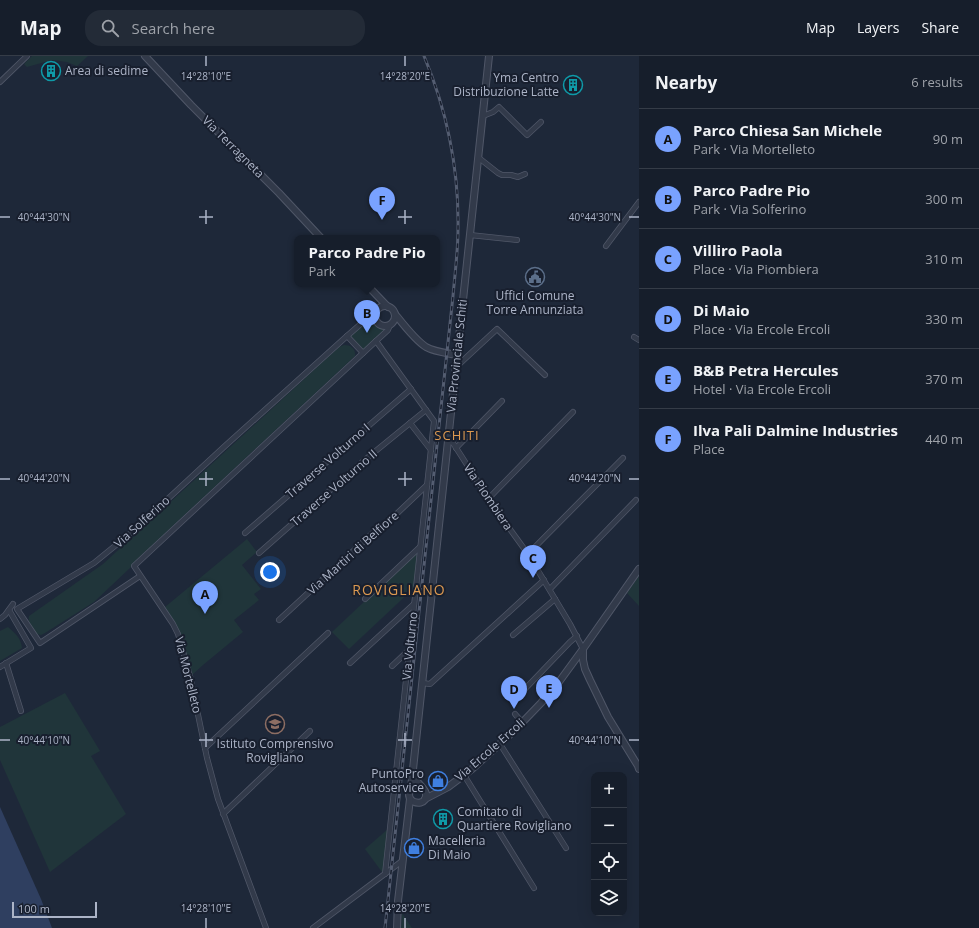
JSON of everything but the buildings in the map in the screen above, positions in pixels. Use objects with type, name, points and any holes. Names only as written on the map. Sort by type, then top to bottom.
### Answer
[{"type":"street","points":[[0,82],[27,56]]},
{"type":"street","name":"Via Terragneta","points":[[145,56],[318,235]]},
{"type":"street","name":"Via Provinciale Schiti","points":[[397,928],[402,861],[410,799],[409,794],[413,776],[489,56]]},
{"type":"street","points":[[483,116],[499,107],[527,135],[541,122]]},
{"type":"street","points":[[479,158],[502,175],[508,174],[518,177],[526,174]]},
{"type":"street","points":[[606,246],[639,202]]},
{"type":"street","points":[[470,235],[518,240]]},
{"type":"street","points":[[369,287],[388,307],[393,310],[402,324],[427,347],[457,355]]},
{"type":"street","points":[[372,291],[377,310],[375,319],[378,324],[384,326],[402,324]]},
{"type":"street","points":[[377,310],[382,307],[388,307]]},
{"type":"street","name":"Via Solferino","points":[[140,576],[40,643],[17,609],[94,563],[132,532],[225,446],[377,310]]},
{"type":"street","points":[[347,336],[363,353],[388,330],[395,319],[395,314]]},
{"type":"street","points":[[456,367],[497,329],[544,376]]},
{"type":"street","points":[[634,337],[639,340]]},
{"type":"street","name":"Via Volturno","points":[[376,342],[434,421],[385,874]]},
{"type":"street","name":"Via Mortelleto","points":[[266,928],[218,799],[205,748],[190,676],[178,634],[173,624],[134,566],[363,353]]},
{"type":"street","name":"Traverse Volturno I","points":[[245,533],[410,389]]},
{"type":"street","points":[[456,448],[502,401]]},
{"type":"street","name":"Traverse Volturno II","points":[[260,553],[362,463],[426,410]]},
{"type":"street","points":[[489,498],[573,412]]},
{"type":"street","points":[[410,423],[431,450]]},
{"type":"street","name":"Via Piombiera","points":[[448,440],[456,448],[550,589],[583,649],[585,670],[608,717],[639,767]]},
{"type":"street","points":[[528,554],[622,458]]},
{"type":"street","name":"Via Martiri di Belfiore","points":[[279,620],[377,528],[388,522],[427,485]]},
{"type":"street","points":[[550,589],[636,500]]},
{"type":"street","points":[[365,599],[420,547]]},
{"type":"street","name":"Via Ercole Ercoli","points":[[425,799],[448,787],[464,775],[500,744],[541,703],[556,686],[639,569]]},
{"type":"street","points":[[422,683],[430,684],[544,580]]},
{"type":"street","points":[[513,634],[555,599]]},
{"type":"street","points":[[0,619],[13,604]]},
{"type":"street","points":[[350,663],[414,604]]},
{"type":"street","points":[[0,667],[31,648],[9,610]]},
{"type":"street","points":[[205,748],[328,633]]},
{"type":"street","points":[[522,691],[577,636]]},
{"type":"street","points":[[392,666],[410,649]]},
{"type":"street","points":[[6,663],[21,711]]},
{"type":"street","points":[[515,714],[522,722]]},
{"type":"street","points":[[223,814],[310,731]]},
{"type":"street","points":[[500,744],[566,848]]},
{"type":"street","points":[[464,775],[534,888]]},
{"type":"street","points":[[408,814],[412,808],[425,799],[426,793],[413,776]]},
{"type":"street","points":[[411,788],[415,786],[422,787],[429,791],[438,792]]},
{"type":"street","points":[[410,799],[413,802],[418,803]]},
{"type":"street","points":[[313,928],[402,861]]},
{"type":"green space","points":[[32,56],[88,56],[77,66],[67,62],[52,60],[27,67],[24,64]]},
{"type":"green space","points":[[375,313],[375,320],[378,324],[383,326],[390,325],[363,353],[347,336]]},
{"type":"green space","points":[[344,345],[349,346],[355,351],[355,356],[133,563],[130,568],[94,602],[45,633],[41,635],[37,634],[32,628],[29,616],[103,564],[339,347]]},
{"type":"green space","points":[[247,539],[257,552],[242,565],[261,589],[254,594],[259,600],[234,620],[243,632],[191,676],[182,638],[177,626],[165,607]]},
{"type":"green space","points":[[418,551],[414,588],[349,649],[332,632]]},
{"type":"green space","points":[[639,576],[639,606],[627,593]]},
{"type":"green space","points":[[8,627],[19,639],[22,648],[0,661],[0,631]]},
{"type":"green space","points":[[65,693],[100,751],[91,756],[126,814],[50,872],[0,760],[0,727]]},
{"type":"green space","points":[[388,829],[384,868],[382,872],[365,849]]},
{"type":"green space","points":[[402,913],[412,928],[401,928]]},
{"type":"water","points":[[0,807],[41,899],[52,928],[0,928]]},
{"type":"railway","points":[[385,928],[458,246],[458,207],[454,162],[445,119],[424,56]]},
{"type":"place","name":"Area di sedime","points":[[51,71]]},
{"type":"place","name":"Yma Centro Distribuzione Latte","points":[[573,85]]},
{"type":"place","name":"Ilva Pali Dalmine Industries","points":[[382,220]]},
{"type":"place","name":"Uffici Comune Torre Annunziata","points":[[535,277]]},
{"type":"place","name":"Parco Padre Pio","points":[[367,333]]},
{"type":"place","name":"Villiro Paola","points":[[533,578]]},
{"type":"place","name":"Parco Chiesa San Michele","points":[[205,614]]},
{"type":"place","name":"B&B Petra Hercules","points":[[549,708]]},
{"type":"place","name":"Di Maio","points":[[514,709]]},
{"type":"place","name":"Istituto Comprensivo Rovigliano","points":[[275,724]]},
{"type":"place","name":"PuntoPro Autoservice","points":[[438,781]]},
{"type":"place","name":"Comitato di Quartiere Rovigliano","points":[[443,819]]},
{"type":"place","name":"Macelleria Di Maio","points":[[414,848]]},
{"type":"district","name":"SCHITI","points":[[457,435]]},
{"type":"district","name":"ROVIGLIANO","points":[[399,590]]}]
